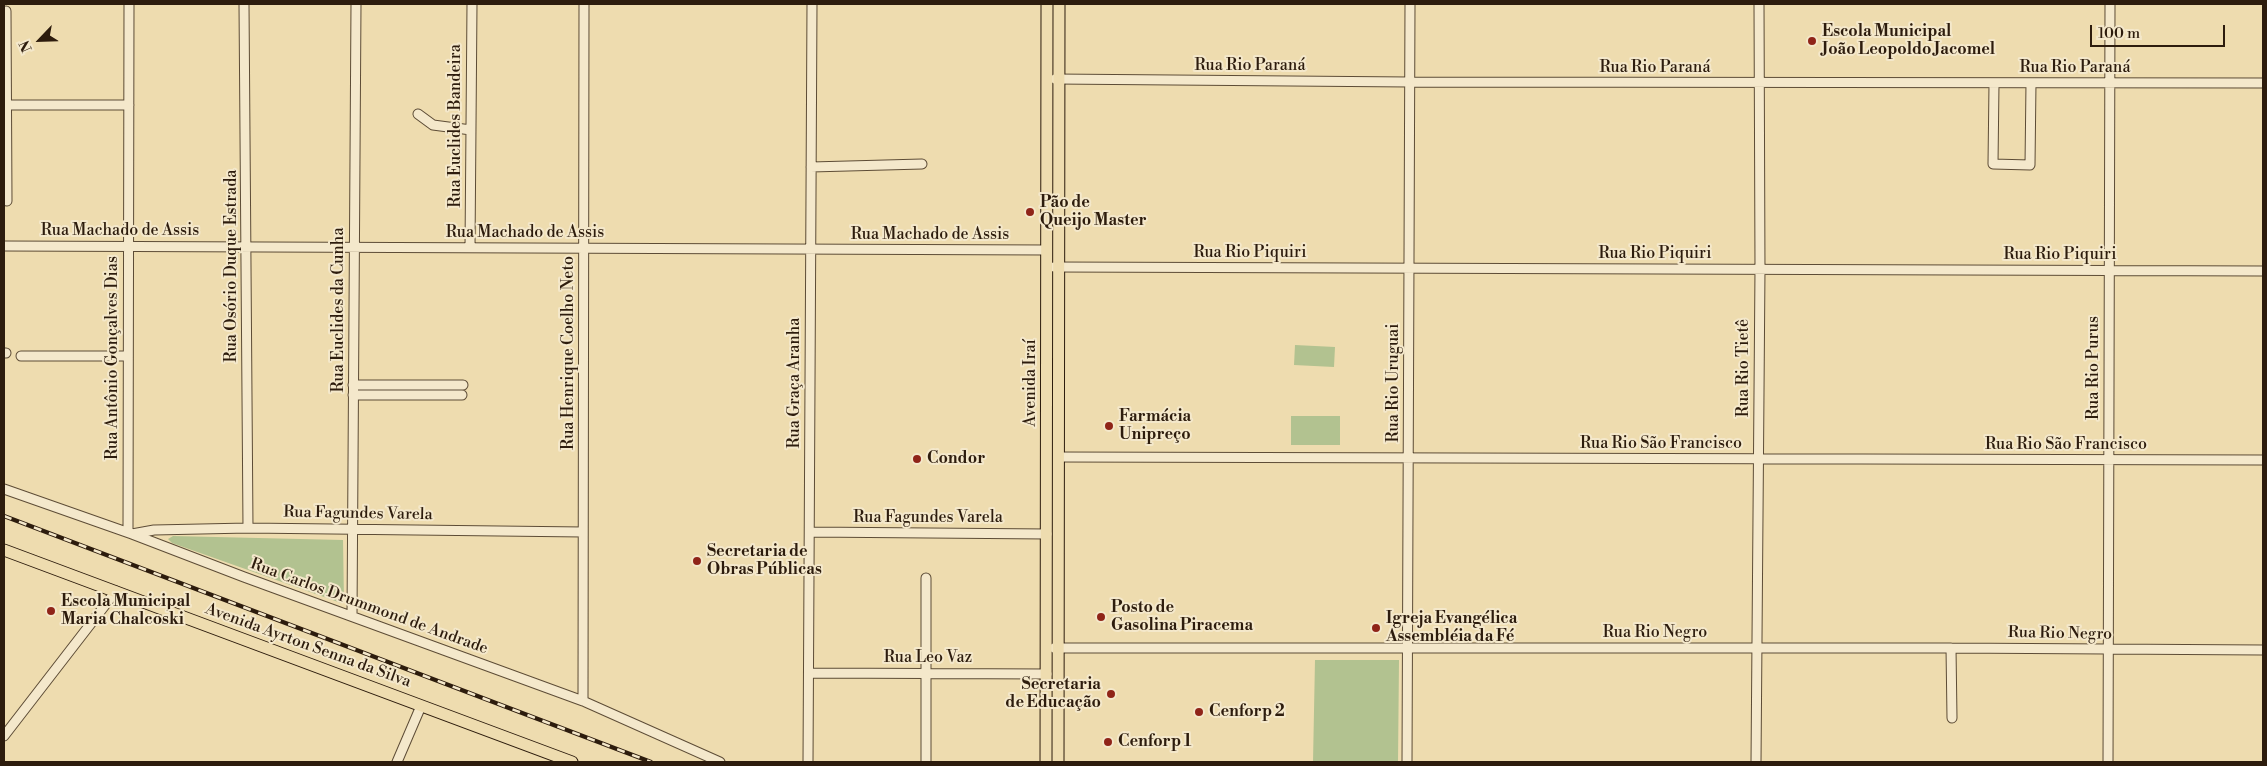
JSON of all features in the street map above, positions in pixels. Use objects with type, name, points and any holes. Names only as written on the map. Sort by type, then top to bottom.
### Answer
[{"type":"main road","name":"Avenida Iraí","points":[[1047,4],[1053,78]]},
{"type":"main road","name":"Avenida Iraí","points":[[1058,762],[1047,534],[1053,435],[1053,78],[1059,4]]},
{"type":"main road","name":"Avenida Iraí","points":[[1053,105],[1047,250],[1053,267]]},
{"type":"main road","name":"Avenida Iraí","points":[[1046,762],[1047,674],[1052,648],[1058,457],[1053,435]]},
{"type":"main road","name":"Avenida Ayrton Senna da Silva","points":[[4,550],[572,762]]},
{"type":"street","name":"Rua Antônio Gonçalves Dias","points":[[129,4],[128,356],[130,533]]},
{"type":"street","name":"Rua Osório Duque Estrada","points":[[244,4],[248,528]]},
{"type":"street","name":"Rua Euclides da Cunha","points":[[352,616],[356,4]]},
{"type":"street","name":"Rua Euclides Bandeira","points":[[470,248],[472,4]]},
{"type":"street","name":"Rua Henrique Coelho Neto","points":[[584,4],[584,702]]},
{"type":"street","name":"Rua Graça Aranha","points":[[808,762],[812,4]]},
{"type":"street","name":"Rua Rio Uruguai","points":[[1407,762],[1410,4]]},
{"type":"street","name":"Rua Rio Tietê","points":[[1756,762],[1760,269],[1759,4]]},
{"type":"street","name":"Rua Rio Purus","points":[[2108,762],[2110,4]]},
{"type":"street","points":[[6,11],[7,201]]},
{"type":"street","name":"Rua Rio Paraná","points":[[1053,78],[1409,82],[2263,83]]},
{"type":"street","points":[[1994,84],[1993,164],[2030,165],[2031,83]]},
{"type":"street","points":[[5,105],[129,106]]},
{"type":"street","points":[[418,114],[433,125],[471,130]]},
{"type":"street","points":[[811,167],[922,164]]},
{"type":"street","name":"Rua Machado de Assis","points":[[4,246],[1047,250]]},
{"type":"street","name":"Rua Rio Piquiri","points":[[1053,267],[2263,271]]},
{"type":"street","points":[[21,356],[128,356]]},
{"type":"street","points":[[353,385],[463,384]]},
{"type":"street","points":[[353,394],[462,394]]},
{"type":"street","name":"Rua Rio São Francisco","points":[[1058,457],[2263,460]]},
{"type":"street","name":"Rua Carlos Drummond de Andrade","points":[[4,489],[130,533],[584,702],[720,762]]},
{"type":"street","name":"Rua Fagundes Varela","points":[[130,533],[154,530],[248,528],[583,532]]},
{"type":"street","name":"Rua Fagundes Varela","points":[[810,532],[1047,534]]},
{"type":"street","points":[[926,578],[926,762]]},
{"type":"street","points":[[4,736],[116,591]]},
{"type":"street","name":"Rua Rio Negro","points":[[1052,648],[2263,650]]},
{"type":"street","points":[[1951,648],[1952,718]]},
{"type":"street","name":"Rua Leo Vaz","points":[[809,673],[1047,674]]},
{"type":"street","points":[[397,762],[421,706]]},
{"type":"green space","points":[[1295,345],[1335,347],[1334,367],[1294,365]]},
{"type":"green space","points":[[1291,416],[1340,416],[1340,445],[1291,445]]},
{"type":"green space","points":[[173,536],[343,540],[344,602],[341,603],[172,543],[168,539]]},
{"type":"green space","points":[[1315,660],[1399,660],[1398,762],[1313,762]]},
{"type":"railway","points":[[4,516],[651,762]]},
{"type":"place","name":"Escola Municipal João Leopoldo Jacomel","points":[[1812,41]]},
{"type":"place","name":"Pão de Queijo Master","points":[[1030,212]]},
{"type":"place","name":"Farmácia Unipreço","points":[[1109,426]]},
{"type":"place","name":"Condor","points":[[917,459]]},
{"type":"place","name":"Secretaria de Obras Públicas","points":[[697,561]]},
{"type":"place","name":"Escola Municipal Maria Chalcoski","points":[[51,611]]},
{"type":"place","name":"Posto de Gasolina Piracema","points":[[1101,617]]},
{"type":"place","name":"Igreja Evangélica Assembléia da Fé","points":[[1376,628]]},
{"type":"place","name":"Secretaria de Educação","points":[[1111,694]]},
{"type":"place","name":"Cenforp 2","points":[[1199,712]]},
{"type":"place","name":"Cenforp 1","points":[[1108,742]]}]
